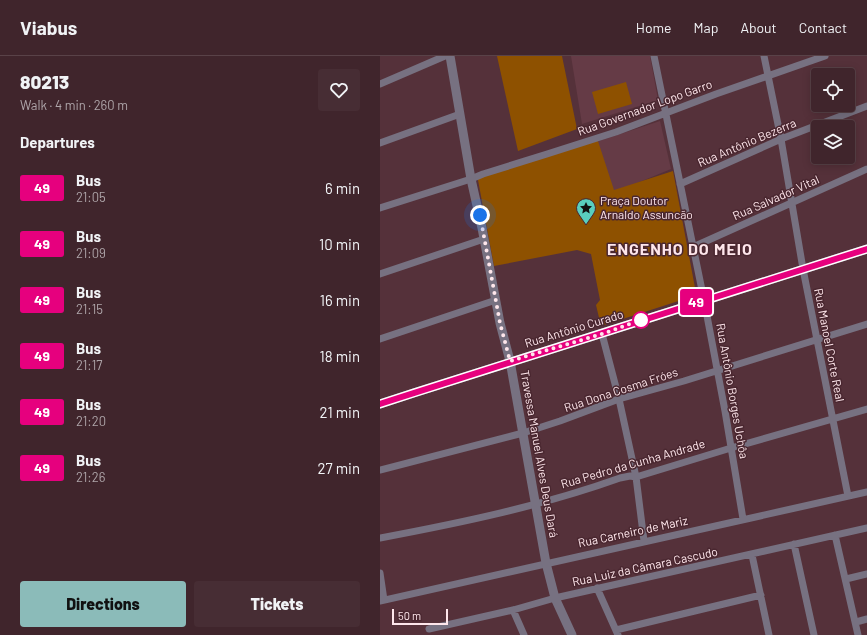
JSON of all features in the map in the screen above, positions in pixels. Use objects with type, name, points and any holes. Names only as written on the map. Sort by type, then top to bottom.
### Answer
[{"type":"street","points":[[380,84],[445,56]]},
{"type":"street","name":"Travessa Manuel Alves Deus Dará","points":[[450,56],[471,178],[510,361],[546,563],[555,598],[572,635]]},
{"type":"street","name":"Rua Antônio Borges Uchôa","points":[[654,56],[704,300],[743,519]]},
{"type":"street","name":"Rua Manoel Corte Real","points":[[764,56],[781,139],[803,269],[848,496]]},
{"type":"street","name":"Rua Governador Lopo Garro","points":[[380,208],[616,132],[825,56]]},
{"type":"street","name":"Rua Antônio Bezerra","points":[[680,184],[781,139],[867,106]]},
{"type":"street","points":[[380,143],[460,114]]},
{"type":"street","name":"Rua Salvador Vital","points":[[693,247],[867,169]]},
{"type":"street","points":[[380,274],[484,239]]},
{"type":"street","name":"Rua Antônio Curado","points":[[380,404],[510,361],[602,334],[704,300],[867,249]]},
{"type":"street","points":[[380,339],[496,300]]},
{"type":"street","name":"Rua Dona Cosma Fróes","points":[[380,470],[523,433],[619,399],[867,324]]},
{"type":"street","points":[[602,334],[619,399],[636,477],[644,541]]},
{"type":"street","name":"Rua Pedro da Cunha Andrade","points":[[380,538],[429,529],[536,504],[620,478],[630,476],[636,477],[867,409]]},
{"type":"street","name":"Rua Carneiro de Mariz","points":[[382,600],[867,492]]},
{"type":"street","name":"Rua Luiz da Câmara Cascudo","points":[[429,629],[513,610],[597,588],[752,555],[867,528]]},
{"type":"street","points":[[835,535],[858,635]]},
{"type":"street","points":[[794,544],[814,635]]},
{"type":"street","points":[[752,555],[769,635]]},
{"type":"street","points":[[380,574],[382,600]]},
{"type":"street","points":[[846,579],[867,574]]},
{"type":"street","points":[[597,588],[617,633],[761,596]]},
{"type":"street","points":[[513,610],[524,635]]},
{"type":"street","points":[[856,622],[867,619]]},
{"type":"shaded area","points":[[497,56],[562,56],[577,129],[518,151]]},
{"type":"shaded area","points":[[571,56],[650,56],[658,100],[582,124]]},
{"type":"shaded area","points":[[626,82],[632,104],[598,114],[592,92]]},
{"type":"shaded area","points":[[660,121],[671,169],[613,193],[596,142]]},
{"type":"shaded area","name":"Praça Doutor Arnaldo Assuncão","points":[[597,138],[614,190],[673,171],[696,293],[694,296],[601,326],[596,305],[600,300],[591,254],[577,250],[494,266],[478,180],[478,178]]},
{"type":"bus line","name":"49","points":[[380,404],[510,361],[602,334],[700,301],[867,249]]},
{"type":"place","name":"Praça Doutor Arnaldo Assuncão","points":[[586,225]]},
{"type":"district","name":"ENGENHO DO MEIO","points":[[680,249]]},
{"type":"route","points":[[480,215],[500,323],[510,361],[602,334],[641,320]]}]
